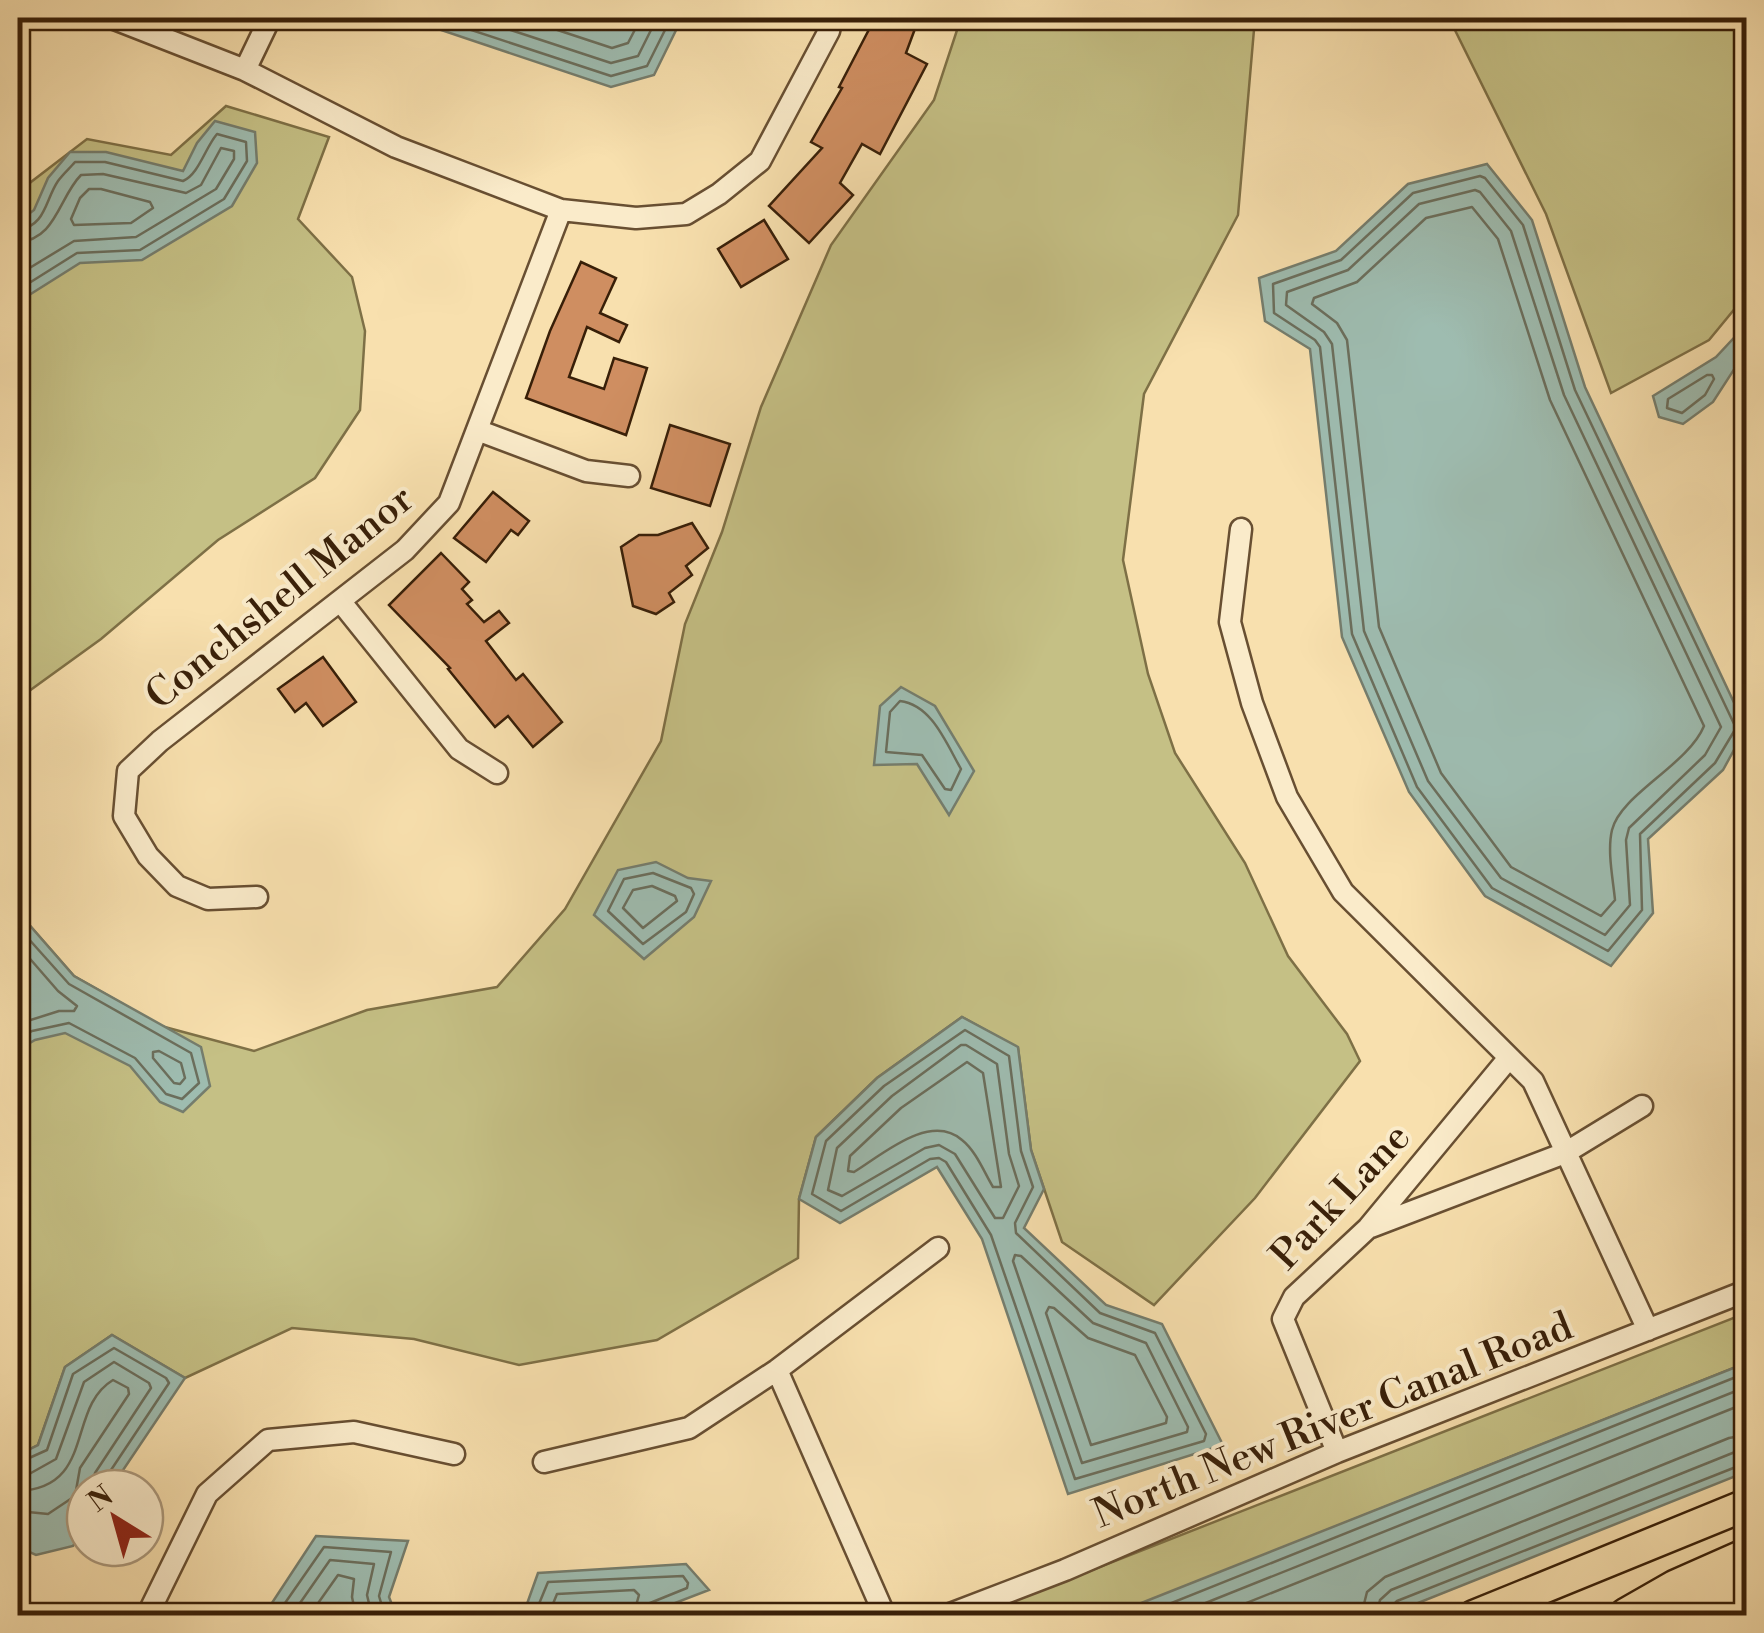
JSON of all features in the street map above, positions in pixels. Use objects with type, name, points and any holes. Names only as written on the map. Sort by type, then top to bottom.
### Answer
[{"type":"highway","points":[[1627,1616],[1746,1556]]},
{"type":"highway","points":[[1690,1616],[1746,1592]]},
{"type":"main road","points":[[1474,1616],[1746,1504]]},
{"type":"street","points":[[112,18],[245,70],[396,147],[560,210],[636,218],[686,214],[760,161],[832,18]]},
{"type":"street","points":[[245,70],[270,18]]},
{"type":"street","name":"Conchshell Manor","points":[[258,897],[208,899],[178,886],[148,856],[124,816],[128,771],[160,741],[406,550],[448,503],[560,210]]},
{"type":"street","points":[[477,430],[586,471],[630,476]]},
{"type":"street","points":[[1241,529],[1230,622],[1252,703],[1287,797],[1343,892],[1533,1082],[1648,1330]]},
{"type":"street","points":[[341,602],[459,749],[497,773]]},
{"type":"street","name":"Park Lane","points":[[1337,1452],[1283,1320],[1294,1297],[1368,1228],[1508,1060]]},
{"type":"street","points":[[1368,1228],[1565,1153],[1642,1106]]},
{"type":"street","points":[[544,1462],[688,1428],[776,1370],[938,1248]]},
{"type":"street","name":"North New River Canal Road","points":[[945,1616],[1065,1570],[1337,1452],[1746,1291]]},
{"type":"street","points":[[776,1370],[885,1616]]},
{"type":"street","points":[[146,1616],[207,1494],[268,1440],[354,1432],[454,1454]]},
{"type":"shaded area","points":[[961,18],[1255,18],[1238,215],[1144,394],[1123,560],[1148,674],[1175,753],[1245,863],[1288,956],[1347,1034],[1360,1061],[1255,1198],[1154,1305],[1062,1242],[1031,1150],[1018,1048],[962,1017],[877,1078],[816,1137],[799,1199],[798,1258],[657,1340],[519,1365],[414,1339],[292,1328],[185,1378],[112,1335],[65,1367],[38,1445],[18,1455],[18,912],[74,976],[161,1026],[254,1051],[367,1010],[497,987],[565,909],[661,741],[685,624],[722,532],[761,407],[831,245],[934,100]]},
{"type":"shaded area","points":[[1449,18],[1746,18],[1746,295],[1709,340],[1611,393],[1546,214]]},
{"type":"shaded area","points":[[226,106],[329,137],[298,219],[352,277],[365,331],[360,410],[315,478],[218,540],[101,639],[18,699],[18,197],[31,182],[87,139],[171,155]]},
{"type":"shaded area","points":[[1746,1313],[1746,1363],[1139,1605],[1111,1615],[975,1616]]},
{"type":"water","points":[[432,18],[682,18],[654,75],[611,87],[438,29]]},
{"type":"water","points":[[215,121],[255,132],[257,163],[232,206],[142,260],[80,263],[18,302],[18,222],[34,210],[48,178],[70,152],[106,152],[183,171],[197,143]]},
{"type":"water","points":[[1487,164],[1532,220],[1585,387],[1746,728],[1723,770],[1648,839],[1653,913],[1611,966],[1485,896],[1409,792],[1342,637],[1310,349],[1265,321],[1259,278],[1336,251],[1408,184]]},
{"type":"water","points":[[1746,325],[1746,351],[1713,402],[1683,424],[1659,417],[1653,396],[1716,357]]},
{"type":"water","points":[[901,687],[935,706],[974,771],[949,815],[917,764],[874,765],[880,706]]},
{"type":"water","points":[[656,862],[688,878],[711,881],[694,917],[644,959],[594,915],[618,870]]},
{"type":"water","points":[[18,912],[74,976],[201,1047],[210,1086],[183,1112],[160,1102],[130,1066],[65,1033],[35,1040],[18,1050]]},
{"type":"water","points":[[962,1017],[1018,1047],[1031,1150],[1044,1189],[1024,1228],[1106,1305],[1162,1324],[1223,1445],[1068,1494],[982,1239],[937,1167],[840,1223],[799,1199],[816,1137],[877,1078]]},
{"type":"water","points":[[112,1335],[185,1378],[124,1468],[65,1468],[65,1548],[36,1555],[18,1547],[18,1455],[38,1445],[65,1367]]},
{"type":"water","points":[[1746,1363],[1746,1472],[1388,1615],[1111,1615]]},
{"type":"water","points":[[316,1536],[408,1541],[389,1597],[396,1615],[264,1615]]},
{"type":"water","points":[[686,1564],[709,1590],[644,1615],[523,1615],[538,1573]]},
{"type":"building","points":[[875,18],[919,18],[906,53],[927,64],[880,154],[862,144],[840,183],[853,195],[809,243],[769,206],[822,148],[811,142]]},
{"type":"building","points":[[764,220],[788,259],[741,287],[718,249]]},
{"type":"building","points":[[581,262],[616,278],[600,313],[627,325],[619,342],[587,327],[569,377],[604,389],[614,358],[647,368],[626,435],[526,398]]},
{"type":"building","points":[[670,425],[730,444],[710,506],[651,488]]},
{"type":"building","points":[[493,492],[529,521],[518,535],[511,530],[486,562],[454,538]]},
{"type":"building","points":[[692,523],[708,548],[686,566],[692,575],[669,593],[674,602],[656,614],[633,606],[621,547],[639,535],[658,535]]},
{"type":"building","points":[[441,553],[469,582],[462,589],[472,600],[467,604],[484,622],[499,611],[509,623],[486,641],[516,680],[523,674],[562,722],[533,747],[508,716],[495,727],[450,668],[389,605]]},
{"type":"building","points":[[323,657],[356,702],[323,726],[306,703],[295,712],[278,689]]}]
